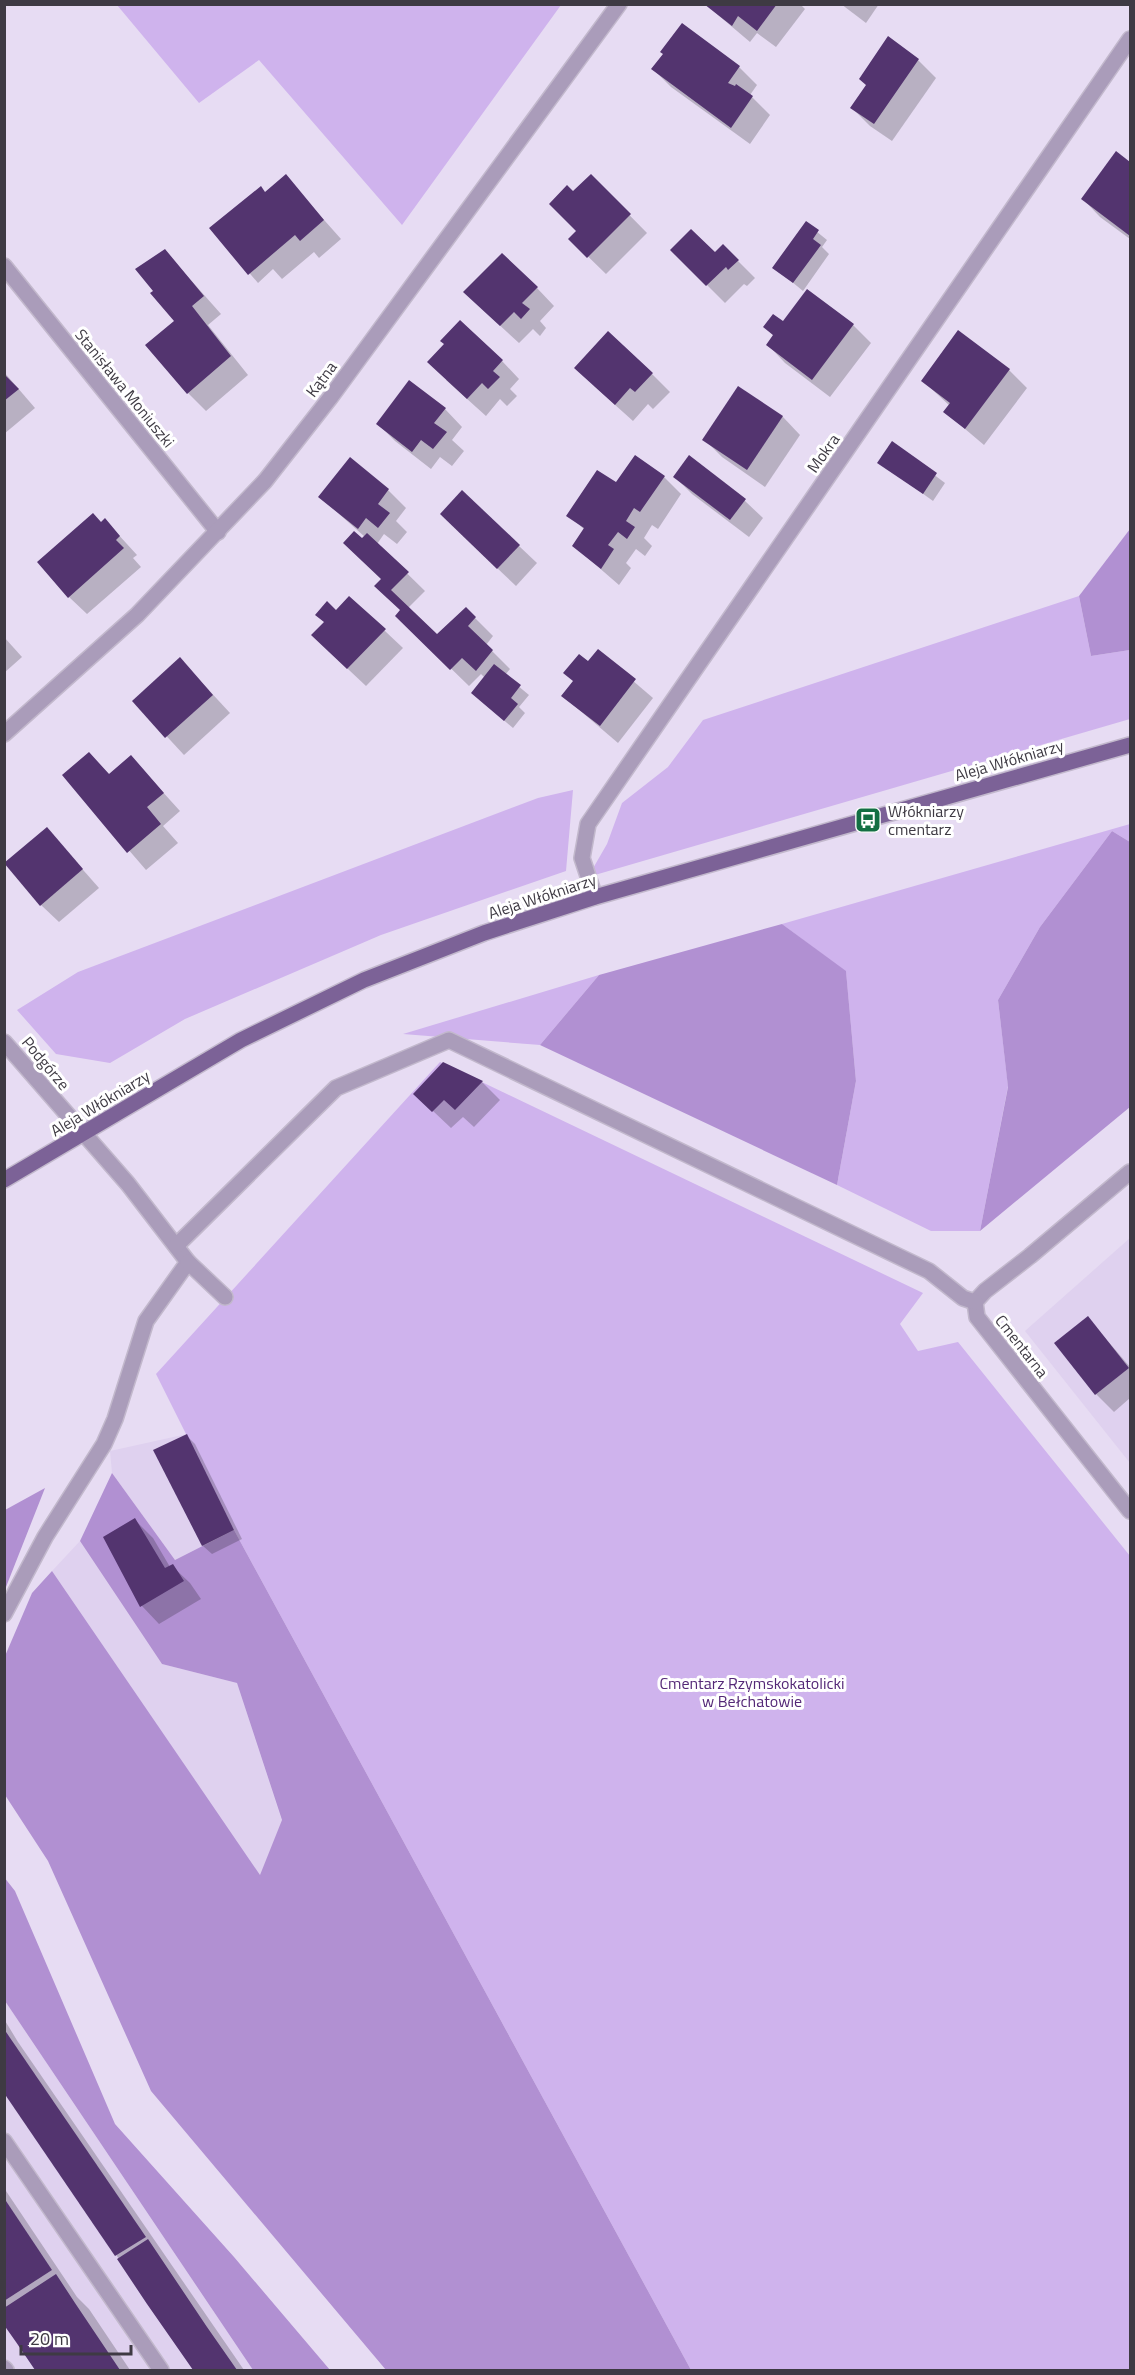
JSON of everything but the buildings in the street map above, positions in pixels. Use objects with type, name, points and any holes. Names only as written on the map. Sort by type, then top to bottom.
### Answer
[{"type":"main road","name":"Aleja Włókniarzy","points":[[4,1180],[241,1041],[364,980],[484,933],[595,897],[1131,745]]},
{"type":"street","name":"Kątna","points":[[4,734],[137,615],[265,481],[330,398],[619,4]]},
{"type":"street","name":"Mokra","points":[[595,897],[582,858],[588,824],[1131,39]]},
{"type":"street","name":"Stanisława Moniuszki","points":[[4,266],[218,532]]},
{"type":"street","points":[[176,1246],[336,1088],[449,1040],[929,1271],[963,1298],[975,1302],[985,1291],[1131,1172]]},
{"type":"street","name":"Podgórze","points":[[4,1042],[82,1135],[128,1184],[188,1262]]},
{"type":"street","points":[[4,1614],[45,1537],[104,1444],[118,1411],[146,1321],[188,1262],[225,1297]]},
{"type":"street","name":"Cmentarna","points":[[975,1302],[977,1317],[1131,1511]]},
{"type":"street","points":[[4,2141],[160,2370]]},
{"type":"shaded area","points":[[1130,529],[1130,650],[1091,656],[1079,596]]},
{"type":"shaded area","points":[[1112,831],[1130,842],[1130,1107],[980,1231],[1008,1087],[998,1000],[1040,927]]},
{"type":"shaded area","points":[[782,924],[846,971],[856,1081],[837,1185],[540,1045],[599,975]]},
{"type":"shaded area","points":[[1130,1238],[1130,1463],[1025,1331]]},
{"type":"shaded area","points":[[187,1434],[234,1530],[175,1560],[112,1473],[110,1451]]},
{"type":"shaded area","points":[[112,1473],[175,1560],[234,1530],[691,2370],[386,2370],[151,2091],[48,1861],[5,1795],[5,1656],[32,1593],[52,1571],[260,1875],[282,1820],[237,1683],[162,1664],[80,1541]]},
{"type":"shaded area","points":[[45,1488],[6,1587],[5,1590],[5,1510]]},
{"type":"shaded area","points":[[80,1541],[162,1664],[237,1683],[282,1821],[260,1876],[52,1571]]},
{"type":"shaded area","points":[[4,1877],[15,1891],[115,2124],[234,2257],[330,2370],[253,2370],[5,2001]]},
{"type":"shaded area","points":[[5,2001],[253,2370],[5,2370]]},
{"type":"green space","points":[[117,5],[561,5],[402,225],[259,60],[199,103]]},
{"type":"green space","points":[[1079,596],[1091,656],[1130,650],[1130,719],[588,877],[607,844],[622,803],[668,767],[703,720]]},
{"type":"green space","points":[[573,790],[566,871],[381,935],[185,1019],[110,1063],[56,1054],[17,1010],[78,972],[538,798]]},
{"type":"green space","points":[[1130,824],[1130,842],[1112,831],[1040,927],[998,1000],[1008,1086],[980,1231],[931,1231],[837,1185],[856,1081],[846,972],[782,924]]},
{"type":"green space","points":[[599,975],[540,1045],[403,1034]]},
{"type":"green space","name":"Cmentarz Rzymskokatolicki w Bełchatowie","points":[[440,1062],[923,1293],[900,1324],[918,1351],[958,1342],[1130,1556],[1130,2370],[691,2370],[234,1530],[156,1374]]},
{"type":"place","name":"Włókniarzy cmentarz","points":[[868,820]]}]
